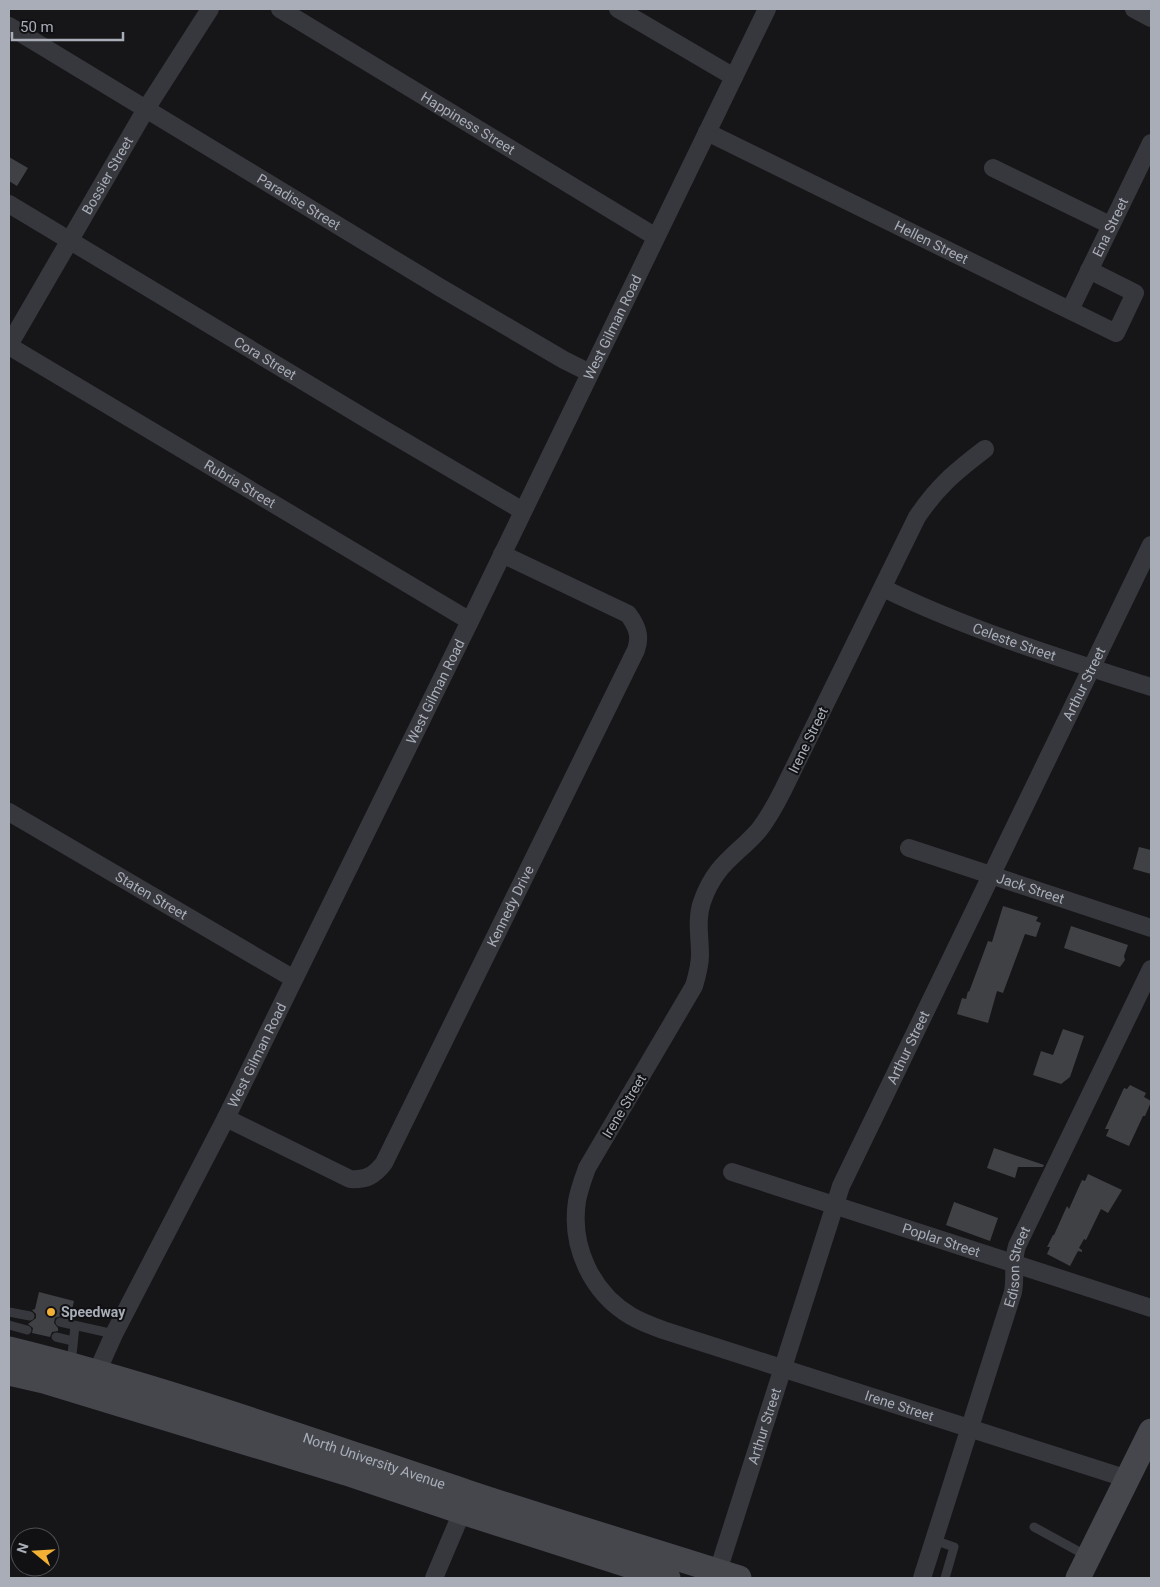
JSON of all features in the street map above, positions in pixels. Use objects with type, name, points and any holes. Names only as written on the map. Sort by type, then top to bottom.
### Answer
[{"type":"main road","name":"North University Avenue","points":[[9,1349],[72,1352],[97,1372],[728,1575]]},
{"type":"main road","name":"North University Avenue","points":[[10,1377],[346,1473],[668,1578]]},
{"type":"main road","points":[[1084,1568],[1151,1431]]},
{"type":"street","name":"Bossier Street","points":[[9,345],[146,109],[210,9]]},
{"type":"street","name":"Happiness Street","points":[[280,9],[656,237]]},
{"type":"street","points":[[618,9],[734,77]]},
{"type":"street","name":"West Gilman Road","points":[[97,1372],[114,1334],[226,1118],[294,980],[767,9]]},
{"type":"street","points":[[1134,9],[1151,18]]},
{"type":"street","name":"Paradise Street","points":[[9,26],[531,341],[590,373]]},
{"type":"street","name":"Hellen Street","points":[[707,132],[1116,333],[1143,296],[1089,270]]},
{"type":"street","name":"Ena Street","points":[[1070,310],[1151,143]]},
{"type":"street","points":[[993,168],[1110,225]]},
{"type":"street","name":"Cora Street","points":[[9,204],[523,511]]},
{"type":"street","name":"Rubria Street","points":[[9,345],[470,621]]},
{"type":"street","name":"Irene Street","points":[[985,449],[945,481],[931,496],[918,517],[769,816],[757,831],[714,874],[702,902],[699,917],[700,957],[694,986],[587,1168],[579,1190],[576,1225],[582,1257],[594,1282],[614,1303],[630,1316],[663,1330],[1128,1479]]},
{"type":"street","name":"Arthur Street","points":[[728,1575],[782,1368],[834,1206],[849,1168],[1151,545]]},
{"type":"street","name":"Kennedy Drive","points":[[226,1118],[350,1179],[360,1180],[368,1178],[377,1172],[384,1163],[636,650],[639,634],[636,624],[628,614],[502,554]]},
{"type":"street","name":"Celeste Street","points":[[883,588],[950,619],[986,633],[1151,688]]},
{"type":"street","name":"Staten Street","points":[[9,812],[294,980]]},
{"type":"street","name":"Jack Street","points":[[909,848],[1151,928]]},
{"type":"street","name":"Edison Street","points":[[922,1578],[1013,1292],[1016,1280],[1014,1254],[1017,1246],[1151,969]]},
{"type":"street","name":"Poplar Street","points":[[732,1172],[1151,1308]]},
{"type":"street","points":[[434,1578],[462,1512]]},
{"type":"lane","points":[[9,1312],[30,1316]]},
{"type":"lane","points":[[60,1322],[114,1334]]},
{"type":"lane","points":[[9,1325],[27,1330]]},
{"type":"lane","points":[[72,1352],[75,1326]]},
{"type":"lane","points":[[56,1337],[72,1352]]},
{"type":"lane","points":[[1034,1527],[1084,1568]]},
{"type":"lane","points":[[934,1540],[954,1547],[945,1578]]},
{"type":"building","points":[[9,157],[28,168],[17,186],[9,181]]},
{"type":"building","points":[[1139,847],[1151,850],[1151,874],[1133,869]]},
{"type":"building","points":[[1003,906],[1038,917],[1036,921],[1041,923],[1036,937],[1025,934],[1003,993],[997,991],[988,1023],[957,1014],[962,998],[966,999],[969,992],[988,941],[992,942]]},
{"type":"building","points":[[1071,926],[1128,945],[1124,956],[1125,960],[1120,967],[1064,948]]},
{"type":"building","points":[[1063,1029],[1084,1036],[1070,1077],[1061,1084],[1033,1075],[1041,1051],[1053,1055]]},
{"type":"building","points":[[1130,1085],[1146,1093],[1144,1097],[1151,1102],[1129,1146],[1106,1136],[1109,1129],[1105,1129],[1124,1088],[1127,1089]]},
{"type":"building","points":[[994,1148],[1044,1165],[1043,1167],[1018,1167],[1015,1178],[987,1168]]},
{"type":"building","points":[[1088,1174],[1122,1190],[1108,1213],[1101,1209],[1086,1240],[1084,1239],[1079,1248],[1082,1252],[1078,1251],[1070,1266],[1047,1254],[1050,1247],[1047,1247],[1067,1206],[1069,1209],[1082,1180],[1085,1181]]},
{"type":"building","points":[[954,1202],[998,1218],[990,1241],[946,1225]]},
{"type":"building","points":[[39,1292],[74,1301],[70,1318],[61,1316],[55,1318],[54,1323],[58,1331],[52,1332],[50,1337],[32,1333],[33,1328],[28,1324],[36,1318],[36,1314],[32,1310],[35,1309]]},
{"type":"place","name":"Speedway","points":[[51,1312]]}]
